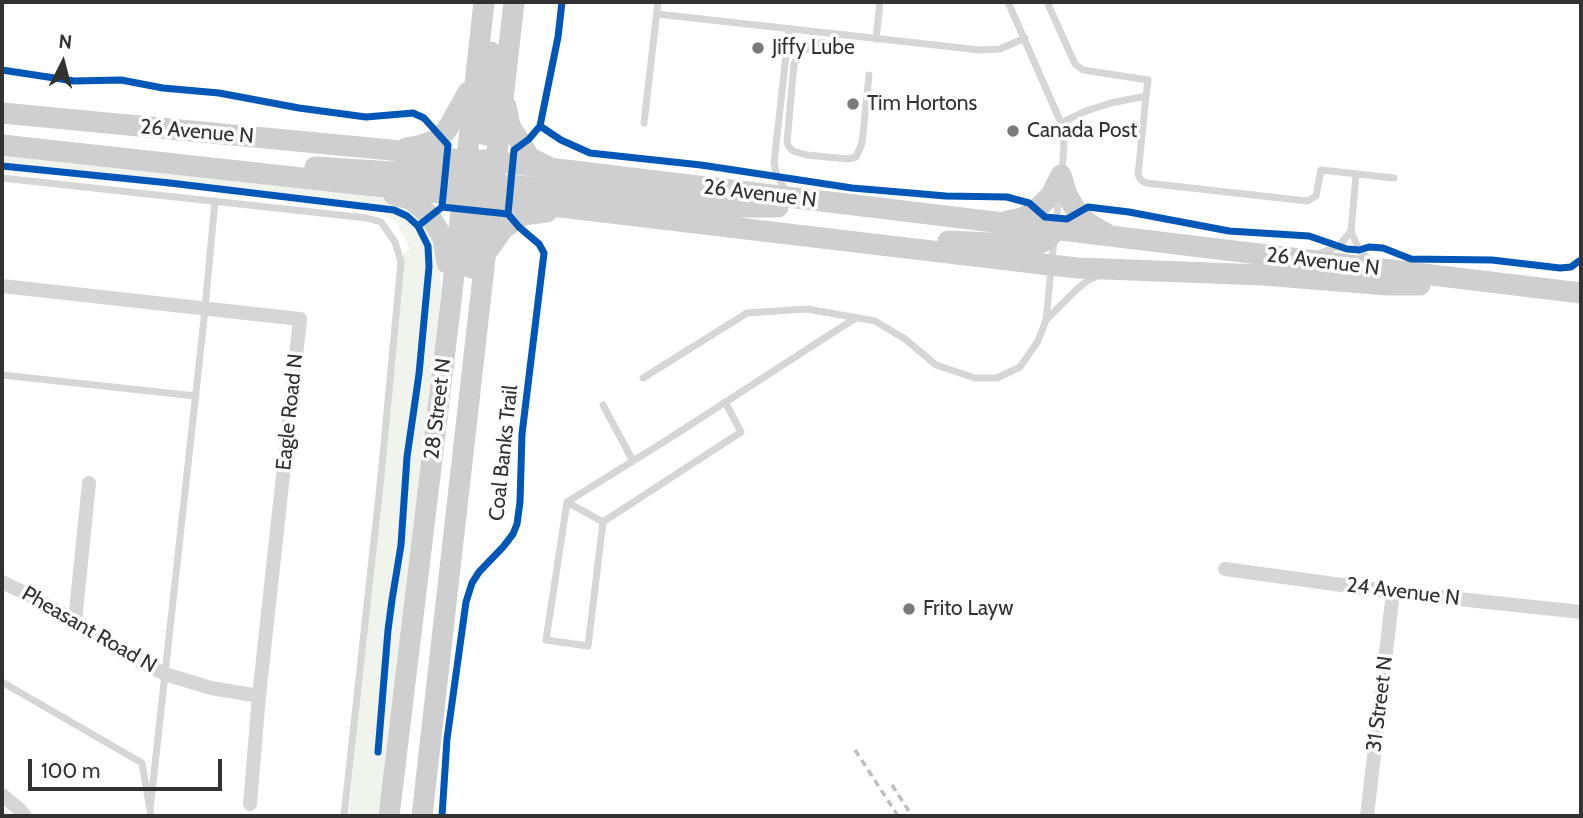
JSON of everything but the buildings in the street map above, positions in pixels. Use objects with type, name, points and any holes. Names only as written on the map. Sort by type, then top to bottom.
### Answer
[{"type":"main road","name":"28 Street N","points":[[422,816],[486,254],[474,81],[484,2]]},
{"type":"main road","points":[[470,400],[469,300],[491,54],[484,2]]},
{"type":"main road","name":"28 Street N","points":[[389,816],[452,293],[503,93],[514,2]]},
{"type":"main road","points":[[391,150],[439,139],[474,81]]},
{"type":"main road","points":[[503,93],[510,126],[530,158],[552,168]]},
{"type":"main road","name":"26 Avenue N","points":[[2,113],[391,150],[575,209],[1050,265],[1263,275],[1388,285],[1518,285]]},
{"type":"main road","name":"26 Avenue N","points":[[2,145],[341,182],[479,179],[552,168],[1581,293]]},
{"type":"main road","points":[[159,162],[344,168],[479,179],[733,207],[867,206]]},
{"type":"main road","points":[[999,222],[1022,218],[1035,211],[1051,195],[1061,176]]},
{"type":"main road","points":[[1061,176],[1066,195],[1076,209],[1088,223],[1108,236]]},
{"type":"main road","points":[[341,182],[411,199],[430,216],[443,238],[452,293]]},
{"type":"main road","points":[[486,254],[502,229],[523,215],[575,209]]},
{"type":"main road","points":[[819,238],[1036,245],[1048,239],[1055,229]]},
{"type":"street","name":"Eagle Road N","points":[[2,286],[300,319],[259,696],[250,804]]},
{"type":"street","points":[[75,621],[89,483]]},
{"type":"street","name":"24 Avenue N","points":[[1225,569],[1393,592],[1581,612]]},
{"type":"street","name":"Pheasant Road N","points":[[2,582],[75,621],[118,650],[165,674],[211,688],[259,696]]},
{"type":"street","name":"31 Street N","points":[[1367,816],[1393,592]]},
{"type":"street","points":[[2,795],[26,816]]},
{"type":"lane","points":[[644,123],[658,2]]},
{"type":"lane","points":[[876,39],[880,2]]},
{"type":"lane","points":[[643,378],[747,313],[807,309],[875,321],[905,339],[936,365],[975,378],[997,377],[1020,367],[1038,341],[1046,320],[1064,144],[1061,123],[1008,2]]},
{"type":"lane","points":[[1047,2],[1075,64],[1083,70],[1148,80],[1138,175],[1146,183],[1307,201],[1316,196],[1321,170],[1394,178]]},
{"type":"lane","points":[[657,14],[988,50],[1000,49],[1025,38]]},
{"type":"lane","points":[[789,29],[774,163],[777,176],[792,197]]},
{"type":"lane","points":[[823,42],[800,53],[794,64],[787,142],[793,151],[848,159],[856,157],[862,143],[869,75]]},
{"type":"lane","points":[[1061,123],[1111,103],[1146,96]]},
{"type":"lane","points":[[1356,175],[1351,231],[1359,250],[1379,268]]},
{"type":"lane","points":[[2,178],[373,219],[381,222],[395,242],[401,262],[382,476],[344,816]]},
{"type":"lane","points":[[151,813],[206,308],[215,201]]},
{"type":"lane","points":[[1305,259],[1339,246],[1351,231]]},
{"type":"lane","points":[[1046,320],[1088,280],[1116,268]]},
{"type":"lane","points":[[725,402],[741,432],[603,522],[588,646],[546,640],[567,502],[856,318]]},
{"type":"lane","points":[[2,384],[2,375],[196,396]]},
{"type":"lane","points":[[603,405],[633,461]]},
{"type":"lane","points":[[567,502],[603,522]]},
{"type":"lane","points":[[2,682],[142,763],[156,760]]},
{"type":"lane","points":[[142,763],[151,813]]},
{"type":"shaded area","points":[[2,146],[361,194],[409,204],[439,239],[441,292],[382,816],[349,816],[400,256],[410,249],[397,223],[379,210],[2,169]]},
{"type":"railway","points":[[855,750],[898,816]]},
{"type":"railway","points":[[892,785],[912,816]]},
{"type":"cycle path","points":[[508,214],[514,150],[540,126],[558,37],[562,2]]},
{"type":"cycle path","points":[[2,70],[74,81],[121,80],[366,117],[413,113],[424,118],[448,145],[442,207]]},
{"type":"cycle path","points":[[540,126],[561,140],[590,153],[701,165],[852,188],[946,196],[1007,197],[1029,203],[1045,217],[1067,219],[1088,207],[1229,231],[1309,236],[1347,249],[1383,248],[1411,259],[1492,260],[1560,268],[1571,267],[1581,261]]},
{"type":"cycle path","name":"Coal Banks Trail","points":[[2,166],[394,210],[407,216],[418,226],[442,207],[508,214],[539,244],[544,253],[522,434],[517,524],[503,547],[479,572],[466,602],[447,739],[442,816]]},
{"type":"cycle path","points":[[378,752],[388,630],[401,545],[407,457],[419,374],[429,267],[428,246],[418,226]]},
{"type":"place","name":"Jiffy Lube","points":[[758,48]]},
{"type":"place","name":"Tim Hortons","points":[[853,104]]},
{"type":"place","name":"Canada Post","points":[[1013,131]]},
{"type":"place","name":"Frito Layw","points":[[909,609]]}]
